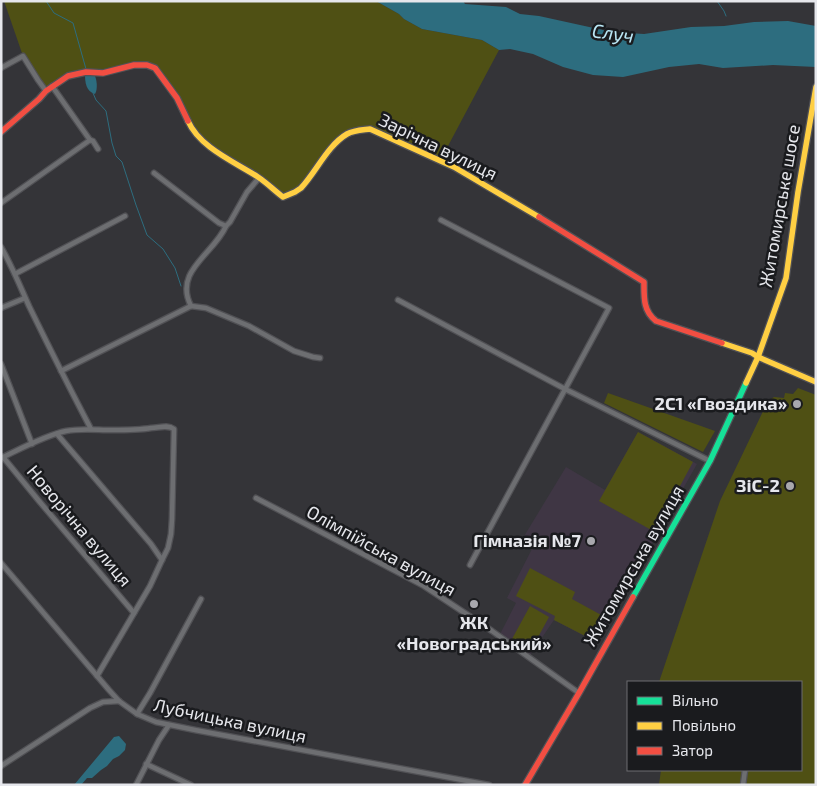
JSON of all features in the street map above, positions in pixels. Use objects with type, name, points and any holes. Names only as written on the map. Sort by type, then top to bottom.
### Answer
[{"type":"street","points":[[1,68],[24,56],[46,90]]},
{"type":"street","name":"Зарічна вулиця","points":[[1,132],[46,90],[68,76],[86,72],[103,72],[134,65],[147,65],[155,68],[177,98],[192,130],[204,142],[259,178],[283,197],[300,190],[342,137],[361,128],[370,129],[454,167],[520,204],[644,282],[646,310],[656,322],[752,353],[758,357]]},
{"type":"street","points":[[52,86],[98,149]]},
{"type":"street","name":"Житомирське шосе","points":[[758,357],[786,278],[816,87]]},
{"type":"street","points":[[1,203],[90,140]]},
{"type":"street","points":[[154,173],[219,223],[226,226]]},
{"type":"street","points":[[191,306],[185,288],[192,269],[218,240],[247,192],[259,178]]},
{"type":"street","points":[[15,274],[125,216]]},
{"type":"street","points":[[441,220],[609,308],[470,565]]},
{"type":"street","points":[[1,247],[91,430]]},
{"type":"street","points":[[1,308],[25,298]]},
{"type":"street","points":[[398,300],[565,389],[710,461]]},
{"type":"street","points":[[61,371],[191,306],[206,308],[250,326],[294,351],[320,358]]},
{"type":"street","points":[[758,357],[816,382]]},
{"type":"street","name":"Житомирська вулиця","points":[[525,785],[710,461],[758,357]]},
{"type":"street","points":[[1,364],[32,444]]},
{"type":"street","points":[[2,457],[57,434],[73,430],[150,429],[166,426],[171,426],[174,429],[171,534],[168,548],[150,586],[97,676]]},
{"type":"street","points":[[57,434],[151,544],[162,560]]},
{"type":"street","name":"Новорічна вулиця","points":[[2,457],[134,613]]},
{"type":"street","name":"Олімпійська вулиця","points":[[256,498],[424,586],[492,631],[579,693]]},
{"type":"street","name":"Лубчицька вулиця","points":[[1,563],[119,701],[146,719],[488,785]]},
{"type":"street","points":[[137,714],[201,599]]},
{"type":"street","points":[[1,766],[90,708],[102,702],[119,701]]},
{"type":"street","points":[[136,785],[159,740],[170,725]]},
{"type":"street","points":[[146,764],[191,785]]},
{"type":"street","points":[[743,785],[745,771]]},
{"type":"shaded area","points":[[4,1],[376,1],[422,29],[482,40],[499,50],[440,161],[370,129],[342,137],[300,190],[283,197],[229,160],[192,130],[161,75],[147,65],[103,73],[75,73],[46,91],[23,56]]},
{"type":"shaded area","points":[[798,388],[816,395],[816,785],[659,785],[661,771],[802,771],[802,681],[659,681],[720,501],[768,401],[774,397],[784,398],[785,393],[793,394]]},
{"type":"shaded area","points":[[608,393],[715,431],[703,452],[604,403]]},
{"type":"shaded area","name":"Гімназія №7","points":[[638,432],[697,464],[596,642],[554,620],[530,655],[500,634],[516,603],[507,598],[534,545],[523,538],[566,467],[605,490]]},
{"type":"shaded area","points":[[638,432],[693,462],[655,532],[599,501]]},
{"type":"shaded area","points":[[530,568],[575,592],[572,599],[603,616],[591,639],[554,620],[555,616],[516,596]]},
{"type":"shaded area","points":[[530,606],[549,617],[531,650],[512,639]]},
{"type":"water","name":"Случ","points":[[376,1],[463,1],[465,4],[506,7],[520,14],[539,16],[612,32],[644,34],[691,27],[788,21],[816,26],[816,67],[773,65],[723,68],[699,64],[669,67],[623,77],[593,75],[563,67],[533,54],[510,49],[499,50],[482,40],[422,29]]},
{"type":"water","points":[[85,74],[94,74],[97,84],[95,94],[87,86]]},
{"type":"water","points":[[119,736],[126,744],[125,750],[92,778],[87,778],[81,785],[74,785],[114,737]]},
{"type":"waterway","points":[[46,1],[54,13],[73,23],[86,69]]},
{"type":"waterway","points":[[717,1],[726,16]]},
{"type":"waterway","points":[[93,93],[96,100],[106,111],[116,156],[122,162],[147,235],[163,249],[175,268],[181,286]]},
{"type":"traffic: fast","points":[[633,597],[710,461],[746,383]]},
{"type":"traffic: slow","points":[[746,383],[758,357],[786,278],[816,87]]},
{"type":"traffic: slow","points":[[188,121],[194,131],[209,147],[258,177],[283,197],[295,192],[307,182],[328,152],[340,139],[352,132],[370,129],[454,167],[539,217]]},
{"type":"traffic: slow","points":[[722,343],[752,353],[816,382]]},
{"type":"traffic: jam","points":[[1,132],[46,91],[68,76],[86,72],[103,73],[134,65],[147,65],[155,68],[177,98],[188,121]]},
{"type":"traffic: jam","points":[[539,217],[644,282],[646,308],[656,321],[722,343]]},
{"type":"traffic: jam","points":[[525,785],[633,597]]},
{"type":"place","name":"2С1 «Гвоздика»","points":[[797,404]]},
{"type":"place","name":"ЗіС-2","points":[[790,486]]},
{"type":"place","name":"Гімназія №7","points":[[591,541]]},
{"type":"place","name":"ЖК «Новоградський»","points":[[474,604]]}]
